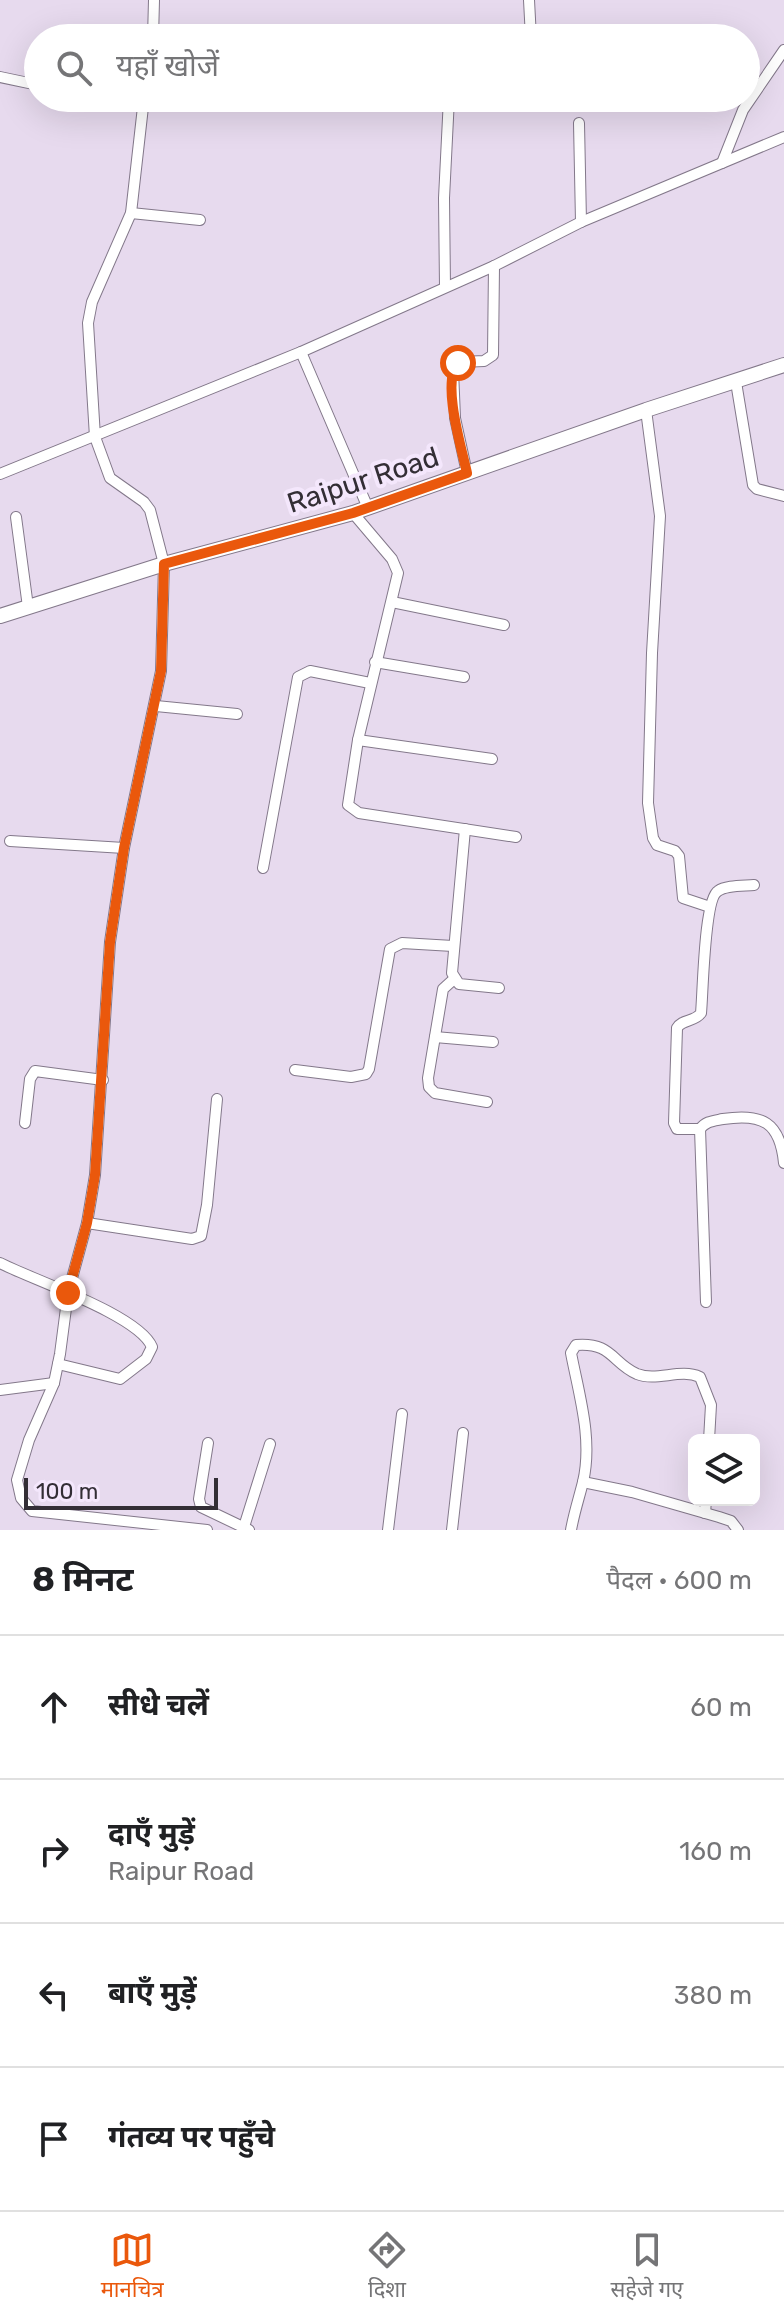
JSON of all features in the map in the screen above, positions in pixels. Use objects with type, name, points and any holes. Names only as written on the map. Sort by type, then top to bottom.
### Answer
[{"type":"main road","name":"Raipur Road","points":[[0,616],[164,564],[353,513],[784,365]]},
{"type":"street","points":[[153,24],[154,0]]},
{"type":"street","points":[[529,0],[530,24]]},
{"type":"street","points":[[760,85],[784,50]]},
{"type":"street","points":[[0,77],[24,82]]},
{"type":"street","points":[[142,112],[131,213],[90,310],[95,437],[110,478],[144,502],[150,510],[164,564],[161,671],[124,848],[110,942],[103,1080],[95,1175],[87,1223],[68,1293],[54,1383],[20,1467],[18,1490],[25,1506],[32,1511],[207,1530]]},
{"type":"street","points":[[445,287],[444,198],[448,112]]},
{"type":"street","points":[[722,163],[742,112]]},
{"type":"street","points":[[579,123],[581,222]]},
{"type":"street","points":[[0,474],[301,352],[494,266],[581,222],[784,137]]},
{"type":"street","points":[[131,213],[200,220]]},
{"type":"street","points":[[467,473],[455,418],[453,370],[458,363],[484,361],[493,355],[494,266]]},
{"type":"street","points":[[301,352],[368,508]]},
{"type":"street","points":[[736,382],[752,482],[757,489],[784,496]]},
{"type":"street","points":[[646,410],[660,516],[652,653],[650,817],[654,842],[675,851],[679,856],[683,898],[710,907]]},
{"type":"street","points":[[353,513],[396,566],[397,580],[358,740],[347,801],[351,809],[359,813],[516,837]]},
{"type":"street","points":[[16,517],[28,607]]},
{"type":"street","points":[[392,602],[504,625]]},
{"type":"street","points":[[375,662],[464,677]]},
{"type":"street","points":[[263,868],[298,677],[310,671],[370,683]]},
{"type":"street","points":[[156,706],[237,714]]},
{"type":"street","points":[[358,740],[492,759]]},
{"type":"street","points":[[465,829],[453,946],[454,979],[443,989],[428,1080],[435,1093],[487,1102]]},
{"type":"street","points":[[10,841],[124,848]]},
{"type":"street","points":[[754,885],[720,889],[713,895],[701,1013],[697,1019],[680,1023],[677,1028],[673,1117],[677,1129],[700,1129],[710,1122],[728,1118],[759,1119],[779,1136],[784,1163]]},
{"type":"street","points":[[295,1070],[351,1077],[366,1074],[390,949],[402,943],[453,946]]},
{"type":"street","points":[[454,979],[463,985],[499,988]]},
{"type":"street","points":[[435,1037],[493,1042]]},
{"type":"street","points":[[25,1123],[30,1079],[35,1071],[103,1080]]},
{"type":"street","points":[[87,1223],[192,1239],[201,1236],[217,1099]]},
{"type":"street","points":[[700,1129],[706,1302]]},
{"type":"street","points":[[0,1263],[68,1293],[139,1330],[149,1341],[151,1351],[142,1363],[115,1380],[58,1364]]},
{"type":"street","points":[[571,1530],[583,1482],[586,1420],[571,1353],[576,1345],[603,1348],[630,1370],[643,1375],[687,1374],[700,1377],[711,1405],[709,1434]]},
{"type":"street","points":[[0,1390],[54,1383]]},
{"type":"street","points":[[388,1530],[402,1414]]},
{"type":"street","points":[[452,1530],[463,1433]]},
{"type":"street","points":[[208,1443],[199,1499],[201,1507],[246,1529],[270,1444]]},
{"type":"street","points":[[583,1482],[632,1492],[728,1520],[738,1530]]},
{"type":"street","points":[[705,1513],[706,1506]]},
{"type":"street","points":[[138,1521],[154,1530]]},
{"type":"route","points":[[68,1293],[87,1223],[95,1175],[110,942],[124,848],[161,671],[164,564],[353,513],[467,473],[453,399],[453,370],[458,363]]}]
